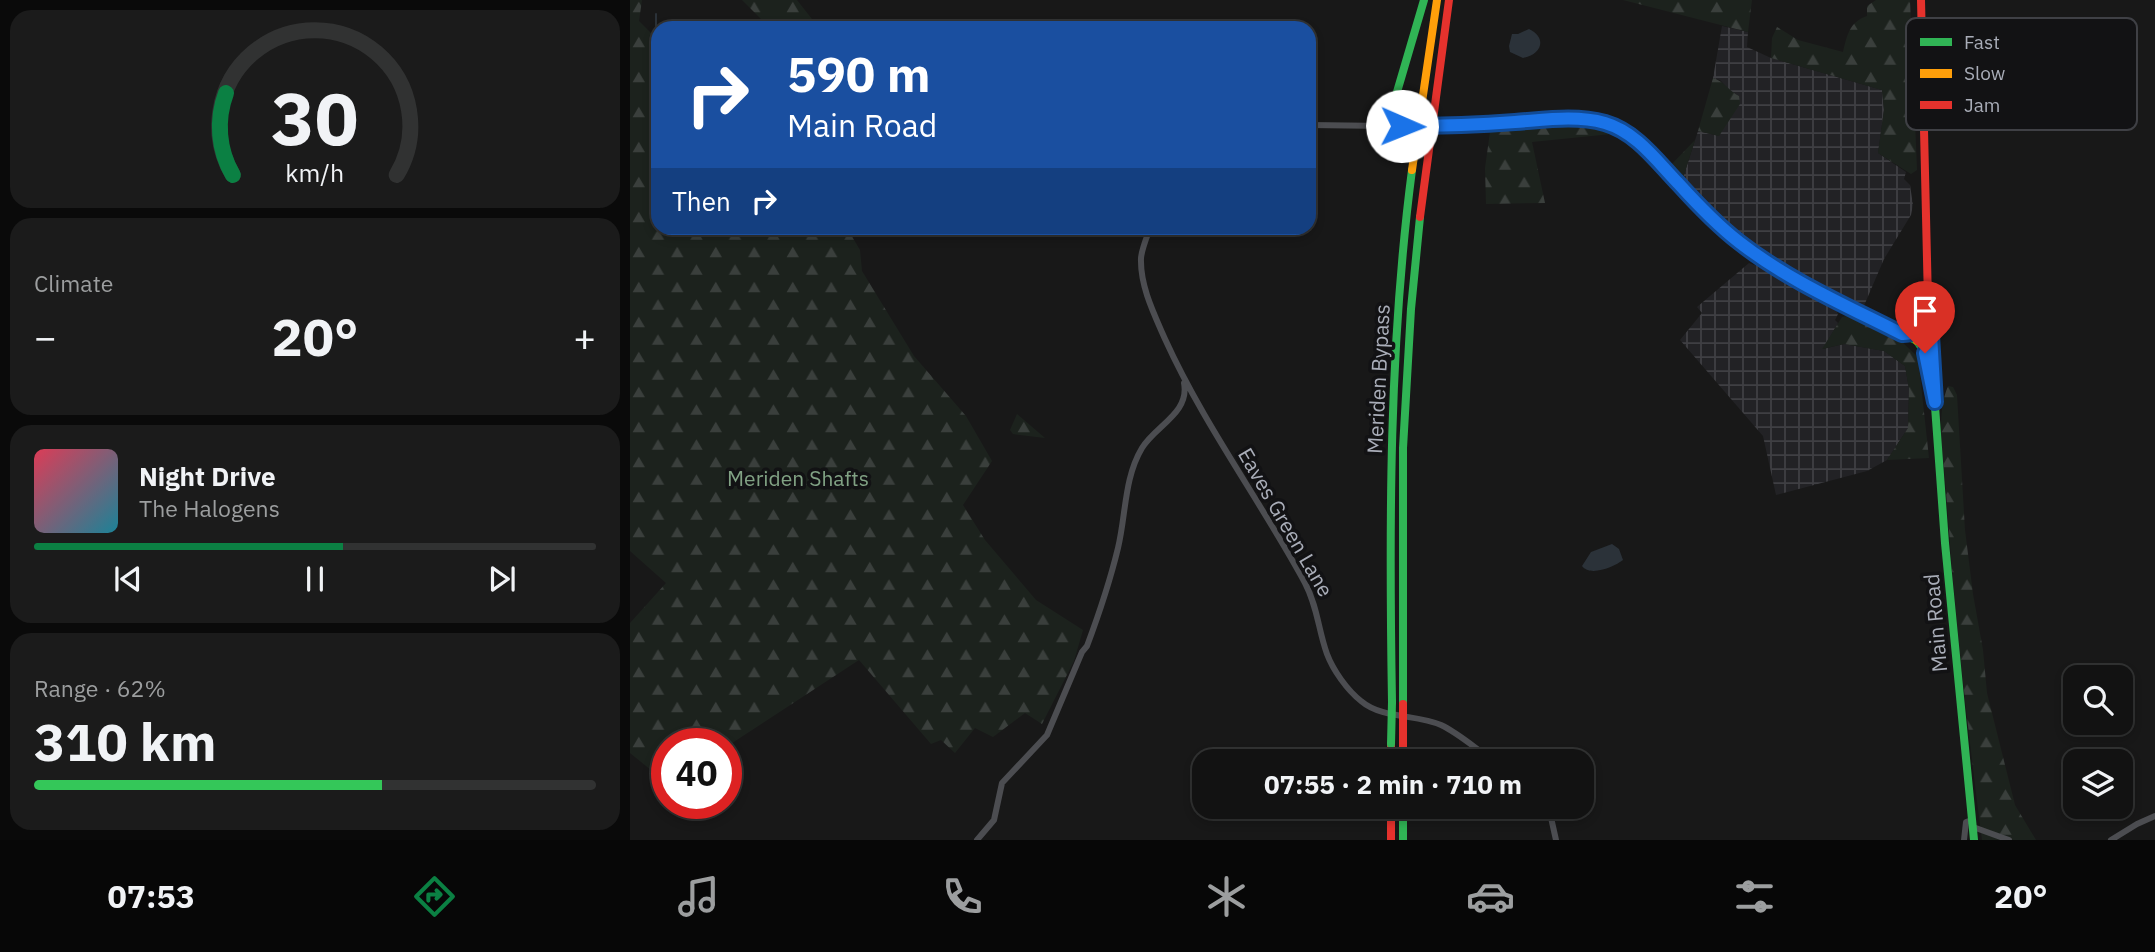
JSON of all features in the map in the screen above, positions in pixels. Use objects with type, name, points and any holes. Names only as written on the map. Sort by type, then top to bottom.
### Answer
[{"type":"main road","points":[[1424,0],[1387,126],[1440,126],[1560,119],[1588,120],[1610,125],[1629,134],[1644,147],[1711,217],[1766,262],[1808,287],[1902,334],[1918,337],[1927,344],[1931,337],[1924,330],[1918,337]]},
{"type":"main road","name":"Meriden Bypass","points":[[1391,749],[1391,455],[1395,357],[1410,177],[1437,0]]},
{"type":"main road","name":"Meriden Bypass","points":[[1403,749],[1405,413],[1412,292],[1434,93],[1449,0]]},
{"type":"main road","points":[[1921,0],[1921,18]]},
{"type":"main road","points":[[1918,337],[1924,316],[1927,274],[1924,130]]},
{"type":"main road","name":"Main Road","points":[[1927,274],[1952,621],[1974,840]]},
{"type":"main road","name":"Main Road","points":[[1918,337],[1928,360],[1935,402]]},
{"type":"main road","points":[[1391,819],[1391,840]]},
{"type":"main road","points":[[1403,819],[1403,840]]},
{"type":"street","points":[[1316,125],[1387,126]]},
{"type":"street","name":"Eaves Green Lane","points":[[1148,235],[1141,258],[1150,302],[1183,378],[1306,586],[1317,611],[1327,653],[1336,672],[1360,701],[1376,710],[1424,719],[1443,726],[1477,749]]},
{"type":"street","points":[[976,840],[994,820],[1002,783],[1047,735],[1082,652],[1087,646],[1118,547],[1129,477],[1143,447],[1174,415],[1180,405],[1185,388],[1183,378]]},
{"type":"street","points":[[1180,405],[1198,405]]},
{"type":"street","points":[[2111,840],[2155,816]]},
{"type":"street","points":[[1551,819],[1556,840]]},
{"type":"street","points":[[1964,840],[1966,822],[2008,840]]},
{"type":"shaded area","points":[[1722,26],[1748,32],[1747,47],[1771,58],[1882,90],[1884,110],[1878,153],[1906,172],[1904,179],[1910,185],[1913,205],[1911,215],[1884,259],[1863,308],[1776,263],[1737,232],[1682,181],[1698,131],[1719,136],[1739,96],[1720,80],[1713,78]]},
{"type":"shaded area","points":[[1529,29],[1539,37],[1538,50],[1523,58],[1510,52],[1512,34]]},
{"type":"shaded area","points":[[1749,263],[1758,263],[1834,306],[1838,314],[1835,320],[1838,323],[1823,349],[1844,344],[1884,351],[1905,366],[1909,389],[1908,428],[1887,460],[1867,471],[1776,495],[1763,436],[1680,340],[1702,313],[1697,307]]},
{"type":"shaded area","points":[[1612,544],[1619,549],[1623,560],[1596,571],[1582,566],[1591,552]]},
{"type":"green space","name":"Meriden Shafts","points":[[630,0],[642,0],[639,21],[651,33],[651,235],[851,235],[860,250],[862,271],[914,356],[966,416],[992,461],[963,505],[985,540],[1036,600],[1083,630],[1074,661],[1042,724],[1025,713],[993,737],[975,728],[955,753],[941,740],[931,744],[859,660],[742,737],[742,728],[651,728],[651,770],[630,753],[630,623],[666,583],[630,551]]},
{"type":"green space","points":[[742,0],[797,0],[814,21],[763,21]]},
{"type":"green space","points":[[1623,0],[1752,0],[1748,32]]},
{"type":"green space","points":[[1876,0],[1910,0],[1911,18],[1906,18],[1906,130],[1915,130],[1917,170],[1911,174],[1878,153],[1884,110],[1882,90],[1771,58],[1772,38],[1777,27],[1798,40],[1843,52],[1853,26],[1867,16],[1867,6]]},
{"type":"green space","points":[[1713,78],[1739,96],[1740,104],[1719,136],[1698,131]]},
{"type":"green space","points":[[1560,125],[1593,127],[1611,134],[1532,142],[1545,203],[1486,204],[1485,168],[1490,132]]},
{"type":"green space","points":[[1695,140],[1682,181],[1670,166]]},
{"type":"green space","points":[[1850,315],[1899,339],[1918,357],[1929,458],[1887,460],[1908,428],[1909,389],[1905,366],[1884,351],[1844,344],[1822,349],[1842,317]]},
{"type":"green space","points":[[1948,386],[1953,387],[1957,395],[1965,530],[1987,693],[2015,805],[2036,840],[1982,840],[1961,666],[1942,451],[1942,411]]},
{"type":"green space","points":[[1017,414],[1045,438],[1013,434],[1010,430]]},
{"type":"waterway","points":[[656,14],[656,21]]},
{"type":"traffic: fast","points":[[1387,126],[1424,0]]},
{"type":"traffic: fast","points":[[1402,126],[1440,126]]},
{"type":"traffic: fast","points":[[1392,702],[1392,435],[1399,302],[1412,170]]},
{"type":"traffic: fast","points":[[1403,704],[1403,448],[1411,309],[1420,217]]},
{"type":"traffic: fast","points":[[1811,289],[1917,341],[1929,365]]},
{"type":"traffic: fast","points":[[1933,379],[1945,543],[1974,840]]},
{"type":"traffic: fast","points":[[1391,744],[1392,702]]},
{"type":"traffic: fast","points":[[1403,819],[1403,840]]},
{"type":"traffic: slow","points":[[1412,170],[1437,0]]},
{"type":"traffic: slow","points":[[1917,341],[1925,308]]},
{"type":"traffic: jam","points":[[1420,217],[1449,0]]},
{"type":"traffic: jam","points":[[1921,0],[1921,18]]},
{"type":"traffic: jam","points":[[1440,126],[1576,119],[1619,130],[1652,155],[1732,237],[1787,276],[1811,289]]},
{"type":"traffic: jam","points":[[1924,130],[1928,302],[1933,379]]},
{"type":"traffic: jam","points":[[1403,704],[1403,746]]},
{"type":"traffic: jam","points":[[1391,744],[1391,749]]},
{"type":"traffic: jam","points":[[1391,819],[1391,840]]},
{"type":"route","points":[[1402,126],[1560,119],[1588,120],[1610,125],[1629,134],[1644,147],[1711,217],[1766,262],[1808,287],[1902,334],[1928,331],[1931,335],[1935,402],[1925,353]]}]
